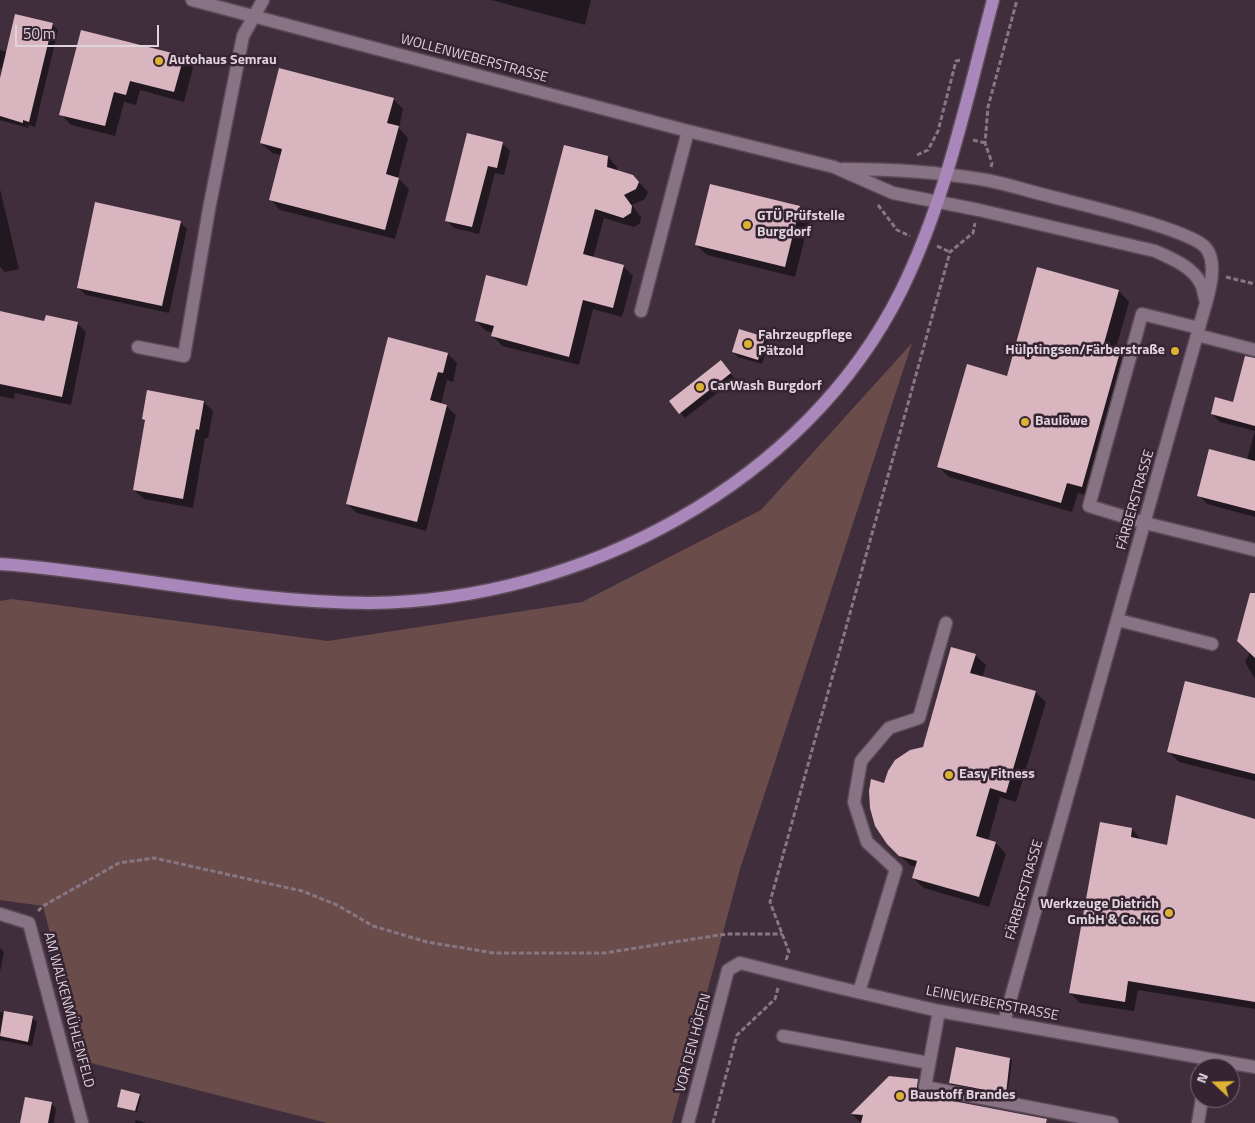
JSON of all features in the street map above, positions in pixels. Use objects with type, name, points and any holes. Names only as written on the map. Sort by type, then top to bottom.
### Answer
[{"type":"main road","points":[[0,564],[267,597],[370,603],[447,598],[485,591],[560,572],[596,559],[666,526],[707,501],[762,461],[818,408],[855,365],[886,317],[912,267],[937,202],[993,0]]},
{"type":"street","name":"WOLLENWEBERSTRASSE","points":[[192,0],[688,131],[843,169],[893,193],[979,210],[1155,251],[1170,258],[1193,274],[1201,283],[1206,301]]},
{"type":"street","points":[[138,347],[184,356],[243,36],[262,0]]},
{"type":"street","points":[[641,311],[688,131]]},
{"type":"street","name":"WOLLENWEBERSTRASSE","points":[[843,169],[892,169],[946,175]]},
{"type":"street","name":"FÄRBERSTRASSE","points":[[946,175],[987,180],[1124,216],[1181,234],[1206,248],[1212,260],[1213,274],[1118,620],[1004,1022]]},
{"type":"street","points":[[1255,350],[1142,314],[1089,506],[1145,523],[1255,550]]},
{"type":"street","points":[[1118,620],[1212,644]]},
{"type":"street","points":[[859,992],[896,869],[867,842],[854,802],[861,761],[889,728],[919,718],[946,622]]},
{"type":"street","name":"AM WALKENMÜHLENFELD","points":[[6,916],[29,923],[82,1123]]},
{"type":"street","name":"LEINEWEBERSTRASSE","points":[[728,970],[740,962],[939,1011],[1004,1022],[1190,1060]]},
{"type":"street","name":"VOR DEN HÖFEN","points":[[688,1123],[728,970]]},
{"type":"street","points":[[939,1011],[925,1087],[1112,1123]]},
{"type":"street","points":[[783,1036],[929,1063]]},
{"type":"street","name":"LEINEWEBERSTRASSE","points":[[1240,1066],[1255,1067]]},
{"type":"street","points":[[1198,1123],[1200,1108]]},
{"type":"path","points":[[992,163],[985,143],[988,107],[1017,0]]},
{"type":"path","points":[[938,131],[956,61],[979,55]]},
{"type":"path","points":[[713,1123],[737,1034],[775,999],[789,952],[770,902],[950,252],[973,233]]},
{"type":"path","points":[[1213,274],[1255,284]]},
{"type":"path","points":[[29,923],[42,906],[119,863],[154,858],[302,890],[336,905],[373,926],[427,942],[494,953],[604,952],[726,934],[782,934]]},
{"type":"shaded area","points":[[912,343],[740,869],[672,1123],[327,1123],[83,1061],[43,906],[0,900],[0,601],[12,599],[328,641],[582,602],[761,510]]},
{"type":"building","points":[[15,14],[53,23],[29,122],[23,120],[23,123],[0,116],[0,78]]},
{"type":"building","points":[[81,30],[184,56],[174,92],[130,81],[126,95],[114,92],[105,126],[59,115]]},
{"type":"building","points":[[279,68],[394,98],[387,123],[399,126],[386,174],[399,178],[385,230],[269,200],[282,149],[260,143]]},
{"type":"building","points":[[467,133],[503,142],[497,168],[488,166],[472,227],[445,221]]},
{"type":"building","points":[[564,145],[608,156],[607,167],[633,175],[639,182],[636,189],[624,195],[632,206],[631,213],[623,218],[595,209],[583,254],[624,265],[613,308],[583,300],[569,357],[491,336],[494,326],[475,321],[486,275],[527,286]]},
{"type":"building","name":"GTÜ Prüfstelle Burgdorf","points":[[710,184],[800,206],[785,267],[695,245]]},
{"type":"building","points":[[95,202],[181,221],[162,306],[77,288]]},
{"type":"building","name":"Baulöwe","points":[[1037,267],[1119,290],[1103,347],[1120,352],[1082,487],[1067,483],[1061,503],[937,467],[967,364],[1007,376]]},
{"type":"building","points":[[0,311],[44,321],[46,315],[78,322],[62,397],[0,384]]},
{"type":"building","name":"Fahrzeugpflege Pätzold","points":[[739,329],[765,337],[758,360],[732,352]]},
{"type":"building","points":[[388,337],[448,353],[443,373],[438,372],[430,400],[447,405],[417,522],[346,504]]},
{"type":"building","points":[[1245,356],[1255,358],[1255,426],[1211,414],[1215,397],[1233,402]]},
{"type":"building","name":"CarWash Burgdorf","points":[[721,360],[731,373],[679,414],[669,401]]},
{"type":"building","points":[[147,390],[204,401],[199,430],[196,429],[183,499],[133,490],[145,420],[142,419]]},
{"type":"building","points":[[1209,449],[1255,461],[1255,511],[1197,496]]},
{"type":"building","points":[[1250,593],[1255,593],[1255,658],[1237,641]]},
{"type":"building","name":"Easy Fitness","points":[[951,647],[976,654],[970,673],[1036,691],[1006,793],[990,788],[976,836],[996,842],[979,897],[912,878],[917,861],[899,856],[887,844],[875,826],[870,808],[869,791],[871,779],[884,783],[888,771],[895,760],[910,750],[923,747]]},
{"type":"building","points":[[1185,681],[1255,698],[1255,774],[1167,752]]},
{"type":"building","name":"Werkzeuge Dietrich GmbH & Co. KG","points":[[1176,795],[1255,819],[1255,1002],[1128,981],[1125,1002],[1069,993],[1100,822],[1132,828],[1131,837],[1167,845]]},
{"type":"building","points":[[4,1011],[33,1016],[28,1042],[0,1036]]},
{"type":"building","points":[[956,1047],[1010,1058],[1006,1094],[949,1083]]},
{"type":"building","name":"Baustoff Brandes","points":[[889,1076],[918,1079],[916,1094],[1047,1119],[1046,1123],[861,1123],[863,1115],[851,1114]]},
{"type":"building","points":[[121,1089],[140,1094],[135,1111],[117,1107]]},
{"type":"building","points":[[25,1097],[52,1102],[48,1123],[20,1123]]},
{"type":"place","name":"Autohaus Semrau","points":[[159,61]]},
{"type":"place","name":"GTÜ Prüfstelle Burgdorf","points":[[747,225]]},
{"type":"place","name":"Fahrzeugpflege Pätzold","points":[[748,344]]},
{"type":"place","name":"Hülptingsen/Färberstraße","points":[[1175,351]]},
{"type":"place","name":"CarWash Burgdorf","points":[[700,387]]},
{"type":"place","name":"Baulöwe","points":[[1025,422]]},
{"type":"place","name":"Easy Fitness","points":[[949,775]]},
{"type":"place","name":"Werkzeuge Dietrich GmbH & Co. KG","points":[[1169,913]]},
{"type":"place","name":"Baustoff Brandes","points":[[900,1096]]}]
